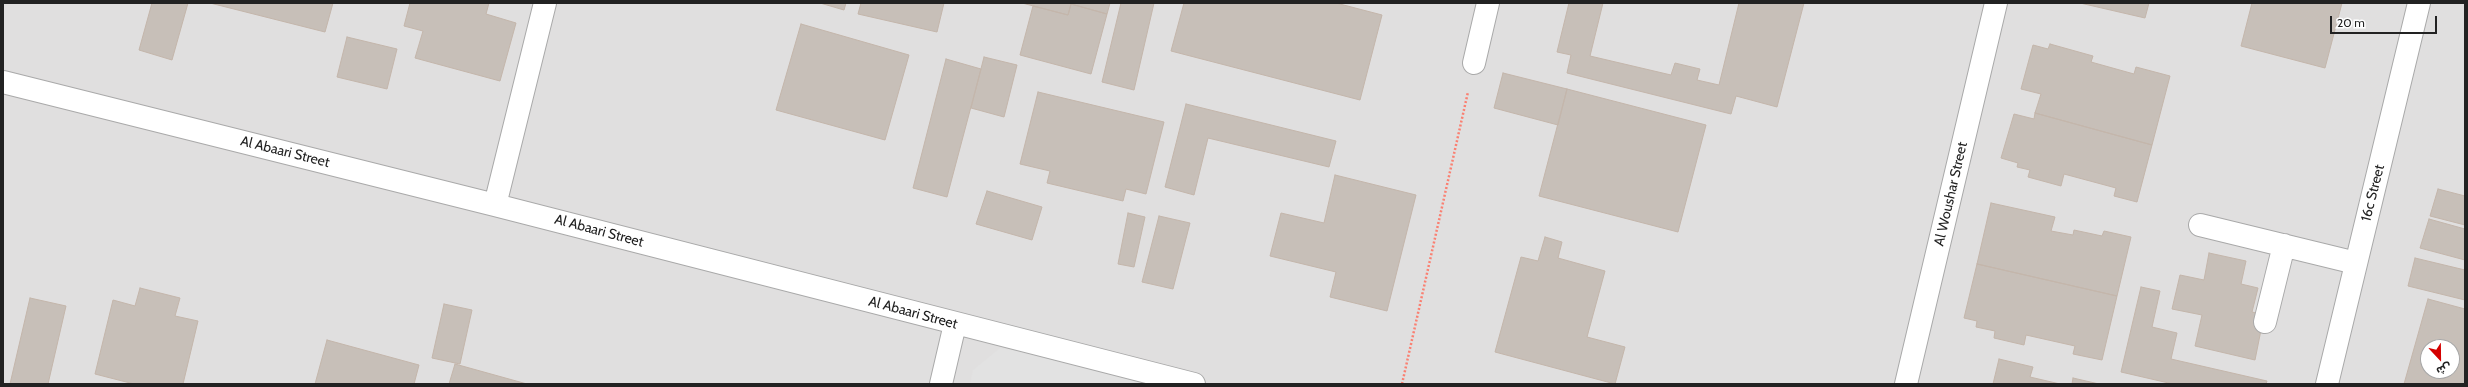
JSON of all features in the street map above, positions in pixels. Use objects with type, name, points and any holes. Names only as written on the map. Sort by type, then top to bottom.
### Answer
[{"type":"street","points":[[496,205],[545,3]]},
{"type":"street","points":[[1474,63],[1488,3]]},
{"type":"street","name":"Al Woushar Street","points":[[1906,384],[1996,3]]},
{"type":"street","name":"16c Street","points":[[2327,384],[2419,3]]},
{"type":"street","name":"Al Abaari Street","points":[[3,82],[496,205],[955,324],[1194,384]]},
{"type":"street","points":[[2200,225],[2356,263]]},
{"type":"street","points":[[2265,322],[2284,246]]},
{"type":"street","points":[[941,384],[955,324]]},
{"type":"path","points":[[1402,384],[1474,63]]},
{"type":"shaded area","points":[[3,3],[2465,3],[2465,384],[3,384]]},
{"type":"shaded area","points":[[1000,348],[1056,358],[1154,384],[970,384],[973,370]]},
{"type":"building","points":[[152,3],[188,3],[172,60],[139,50]]},
{"type":"building","points":[[210,3],[333,3],[325,32]]},
{"type":"building","points":[[410,3],[489,3],[486,14],[516,23],[500,81],[415,58],[423,31],[404,26]]},
{"type":"building","points":[[820,3],[846,3],[844,10]]},
{"type":"building","points":[[861,3],[944,3],[937,32],[858,14]]},
{"type":"building","points":[[1022,3],[1110,3],[1107,14],[1071,4],[1068,15]]},
{"type":"building","points":[[1121,3],[1154,3],[1134,90],[1102,82]]},
{"type":"building","points":[[1184,3],[1336,3],[1382,15],[1360,100],[1171,51]]},
{"type":"building","points":[[1569,3],[1603,3],[1590,56],[1671,75],[1675,63],[1700,69],[1697,80],[1719,85],[1739,3],[1804,3],[1777,107],[1736,96],[1731,114],[1567,73],[1571,55],[1557,52]]},
{"type":"building","points":[[2080,3],[2149,3],[2145,18]]},
{"type":"building","points":[[2252,3],[2342,3],[2325,68],[2241,46]]},
{"type":"building","points":[[1071,4],[1107,14],[1091,74],[1020,55],[1033,6],[1068,15]]},
{"type":"building","points":[[801,24],[909,55],[885,140],[776,110]]},
{"type":"building","points":[[347,37],[397,49],[387,89],[337,77]]},
{"type":"building","points":[[2050,44],[2093,56],[2091,62],[2134,74],[2136,67],[2170,76],[2152,145],[2035,113],[2041,94],[2021,89],[2033,45],[2048,49]]},
{"type":"building","points":[[984,57],[1017,65],[1004,117],[971,108]]},
{"type":"building","points":[[946,59],[981,69],[947,197],[913,188]]},
{"type":"building","points":[[1503,73],[1567,89],[1558,125],[1494,108]]},
{"type":"building","points":[[1567,89],[1706,125],[1678,232],[1539,196]]},
{"type":"building","points":[[1038,92],[1164,122],[1146,194],[1126,189],[1123,201],[1047,183],[1050,171],[1020,164]]},
{"type":"building","points":[[1186,104],[1336,141],[1329,167],[1208,138],[1194,195],[1165,187]]},
{"type":"building","points":[[2035,113],[2152,145],[2137,202],[2114,196],[2116,188],[2064,174],[2061,186],[2028,177],[2030,170],[2017,167],[2018,163],[2001,158],[2014,114],[2034,119]]},
{"type":"building","points":[[1335,175],[1416,195],[1387,311],[1330,297],[1336,272],[1270,256],[1281,213],[1324,223]]},
{"type":"building","points":[[2438,189],[2465,196],[2465,225],[2430,216]]},
{"type":"building","points":[[987,191],[1042,207],[1032,240],[976,224]]},
{"type":"building","points":[[1991,203],[2055,217],[2051,231],[2073,235],[2074,230],[2102,236],[2104,231],[2131,237],[2117,296],[1977,264]]},
{"type":"building","points":[[1128,213],[1145,217],[1134,267],[1118,264]]},
{"type":"building","points":[[1159,216],[1190,223],[1173,289],[1142,282]]},
{"type":"building","points":[[2429,219],[2465,229],[2465,260],[2420,248]]},
{"type":"building","points":[[1545,237],[1562,242],[1558,258],[1605,271],[1587,337],[1625,347],[1615,384],[1495,352],[1521,257],[1538,261]]},
{"type":"building","points":[[2209,253],[2246,261],[2241,284],[2258,288],[2252,312],[2264,315],[2255,360],[2195,346],[2202,315],[2172,309],[2180,275],[2204,280]]},
{"type":"building","points":[[2415,258],[2465,270],[2465,300],[2408,286]]},
{"type":"building","points":[[1977,264],[2117,296],[2102,360],[2073,354],[2075,346],[2026,335],[2024,345],[1994,338],[1995,331],[1976,327],[1977,321],[1964,318]]},
{"type":"building","points":[[2141,287],[2160,291],[2152,327],[2177,333],[2171,359],[2267,381],[2266,384],[2173,384],[2121,372]]},
{"type":"building","points":[[140,288],[180,298],[175,316],[198,321],[183,384],[134,384],[95,374],[113,300],[135,306]]},
{"type":"building","points":[[30,298],[66,306],[48,384],[10,384]]},
{"type":"building","points":[[2428,299],[2465,309],[2465,384],[2404,384]]},
{"type":"building","points":[[444,304],[472,310],[460,364],[432,358]]},
{"type":"building","points":[[327,340],[419,365],[414,384],[315,384]]},
{"type":"building","points":[[1999,359],[2033,367],[2030,377],[2060,384],[1993,384]]},
{"type":"building","points":[[455,364],[527,384],[449,384]]},
{"type":"building","points":[[2073,378],[2099,384],[2072,384]]}]
